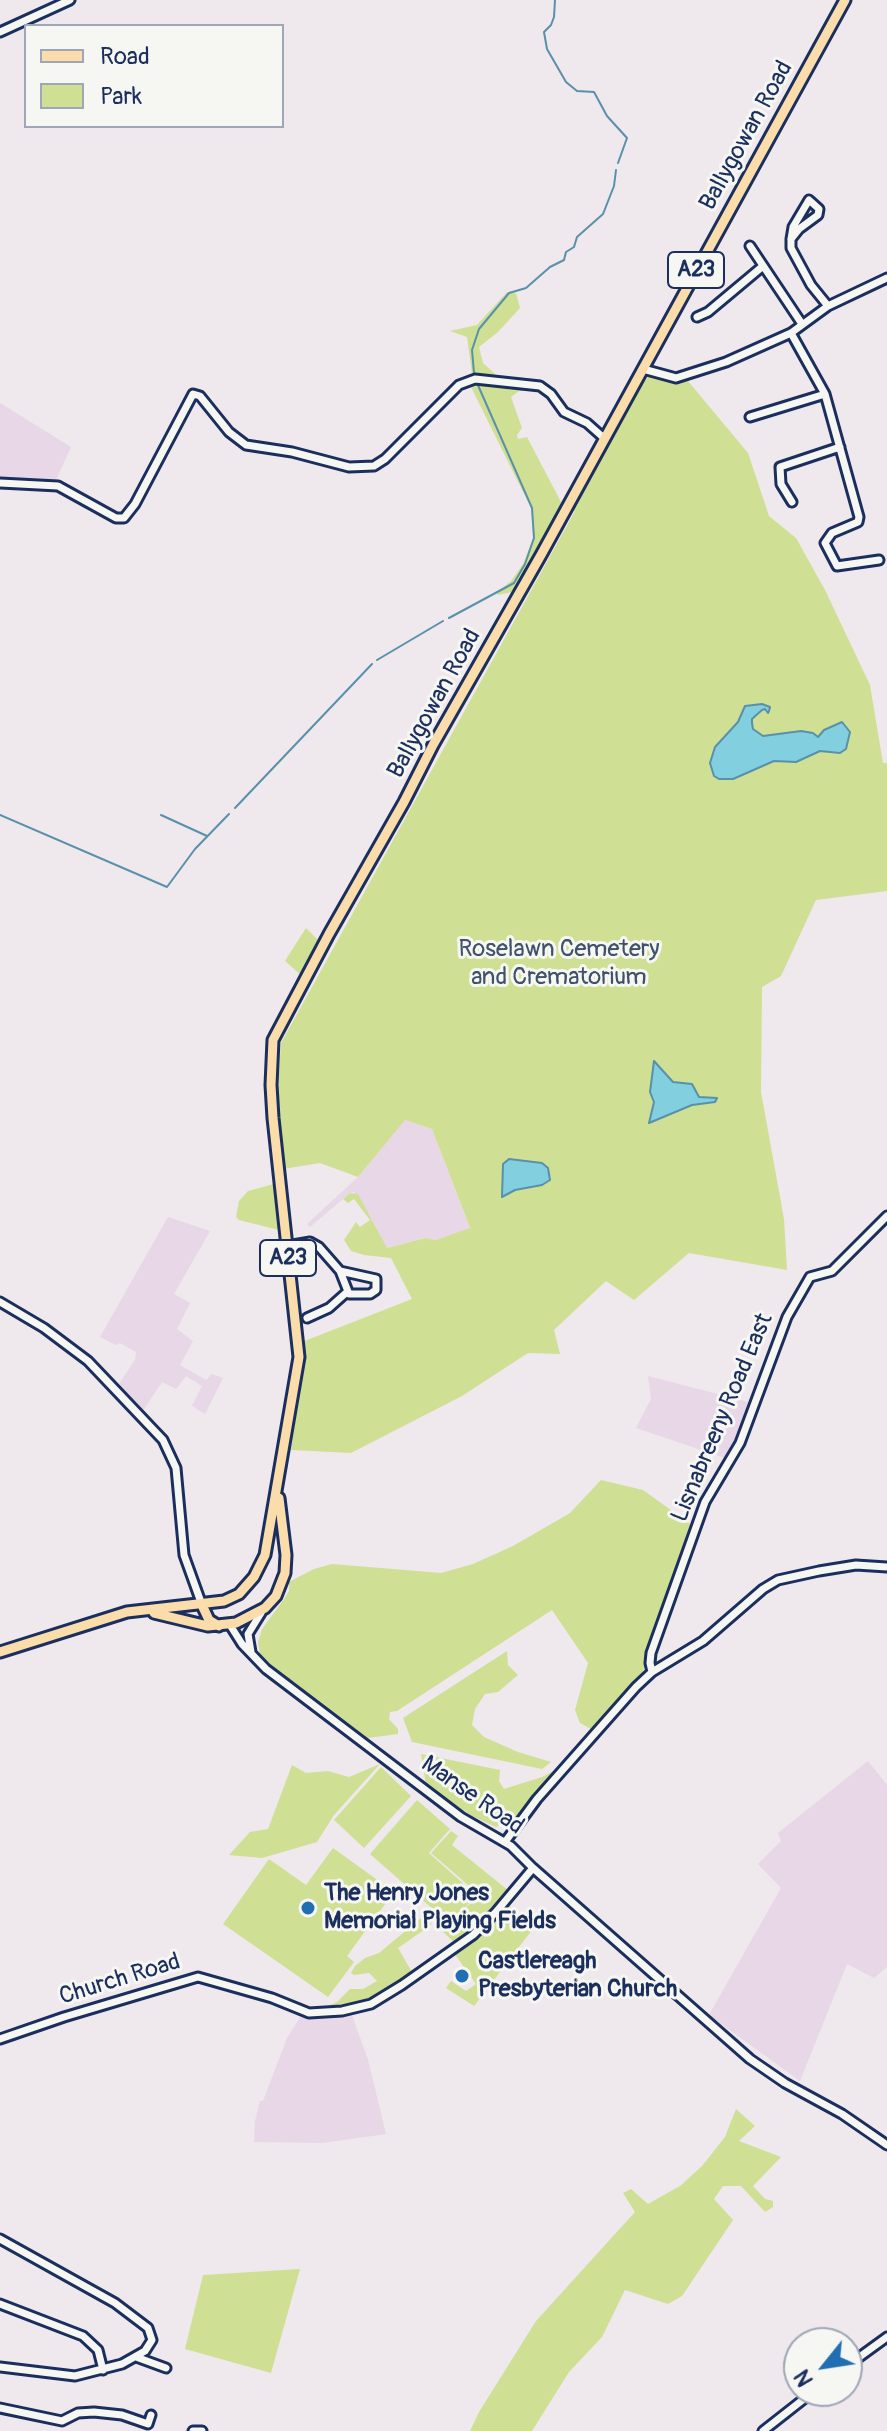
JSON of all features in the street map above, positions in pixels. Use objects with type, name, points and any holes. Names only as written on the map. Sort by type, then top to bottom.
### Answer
[{"type":"main road","name":"Ballygowan Road","points":[[254,1577],[265,1555],[299,1357],[273,1118],[273,1040],[845,0]]},
{"type":"main road","name":"Ballygowan Road","points":[[265,1608],[276,1596],[285,1567],[279,1479]]},
{"type":"main road","points":[[0,1652],[127,1612],[224,1601],[239,1594],[274,1561],[285,1567]]},
{"type":"main road","points":[[206,1605],[219,1623]]},
{"type":"main road","points":[[141,1611],[198,1625],[246,1619],[265,1608]]},
{"type":"street","points":[[0,32],[70,0]]},
{"type":"street","points":[[791,239],[819,212],[809,200],[793,227],[791,239],[791,248],[798,264],[828,306]]},
{"type":"street","points":[[750,246],[802,324]]},
{"type":"street","points":[[697,317],[708,312],[763,266]]},
{"type":"street","points":[[643,369],[665,376],[682,377],[726,362],[791,333],[828,306],[887,278]]},
{"type":"street","points":[[791,333],[825,394],[859,519],[855,524],[832,533],[825,543],[837,566],[879,560]]},
{"type":"street","points":[[0,483],[58,486],[116,518],[124,518],[135,504],[193,394],[200,396],[229,432],[246,445],[292,452],[349,467],[374,466],[385,459],[459,385],[475,379],[540,386],[551,394],[564,412],[587,423],[605,439]]},
{"type":"street","points":[[750,417],[825,394]]},
{"type":"street","points":[[792,502],[781,484],[780,467],[840,447]]},
{"type":"street","name":"Lisnabreeny Road East","points":[[652,1672],[651,1653],[705,1502],[740,1443],[787,1317],[810,1277],[832,1271],[887,1216]]},
{"type":"street","points":[[287,1246],[310,1242],[319,1247],[340,1271],[347,1292]]},
{"type":"street","points":[[307,1318],[329,1308],[347,1292],[370,1294],[376,1290],[376,1279],[340,1271]]},
{"type":"street","points":[[0,1302],[44,1328],[88,1361],[163,1440],[173,1458],[179,1480],[181,1539],[196,1593],[206,1605]]},
{"type":"street","points":[[505,1842],[537,1799],[631,1692],[652,1672],[698,1644],[774,1582],[848,1566],[887,1567]]},
{"type":"street","points":[[256,1660],[249,1647],[248,1634],[265,1608]]},
{"type":"street","name":"Manse Road","points":[[219,1623],[256,1660],[461,1817],[505,1842],[750,2059],[785,2083],[854,2121],[887,2145]]},
{"type":"street","name":"Church Road","points":[[0,2039],[194,1978],[212,1979],[309,2013],[342,2011],[371,2004],[473,1935],[533,1868]]},
{"type":"street","points":[[0,2239],[91,2288],[138,2319],[148,2328],[152,2340],[145,2351],[136,2357],[103,2370],[75,2376],[0,2367]]},
{"type":"street","points":[[0,2304],[83,2336],[98,2350],[103,2370]]},
{"type":"street","points":[[863,2354],[887,2337]]},
{"type":"street","points":[[136,2357],[166,2368]]},
{"type":"street","points":[[763,2431],[794,2407]]},
{"type":"street","points":[[0,2408],[62,2421],[78,2413],[94,2412],[122,2415],[148,2424],[151,2415]]},
{"type":"street","points":[[193,2431],[202,2431]]},
{"type":"shaded area","points":[[0,403],[71,447],[55,482],[0,479]]},
{"type":"shaded area","points":[[404,1120],[432,1129],[470,1229],[436,1240],[424,1238],[386,1248],[354,1192],[310,1227],[307,1224],[358,1177]]},
{"type":"shaded area","points":[[168,1217],[210,1231],[174,1294],[190,1303],[177,1329],[193,1341],[180,1365],[206,1380],[212,1374],[223,1378],[205,1414],[192,1406],[202,1386],[186,1376],[176,1389],[162,1382],[142,1412],[116,1388],[135,1360],[136,1352],[100,1337]]},
{"type":"shaded area","points":[[648,1376],[748,1402],[740,1431],[725,1458],[636,1428],[651,1399]]},
{"type":"shaded area","points":[[868,1761],[887,1785],[887,1967],[874,1978],[847,1964],[800,2081],[709,2015],[781,1888],[758,1864],[781,1841],[778,1833]]},
{"type":"shaded area","points":[[351,2012],[368,2060],[386,2134],[322,2143],[254,2142],[260,2101],[263,2101],[287,2038],[303,2013],[320,2016]]},
{"type":"green space","points":[[507,292],[516,293],[520,308],[479,347],[483,363],[495,374],[498,382],[535,387],[541,391],[519,391],[511,397],[522,428],[517,435],[518,439],[527,437],[562,504],[516,591],[498,595],[497,592],[511,581],[523,564],[533,538],[531,508],[469,383],[473,381],[467,337],[450,331],[477,325]]},
{"type":"green space","name":"Roselawn Cemetery and Crematorium","points":[[649,376],[677,383],[688,381],[748,453],[769,516],[796,538],[825,590],[870,685],[883,763],[887,763],[887,891],[816,900],[781,976],[762,987],[761,1092],[784,1219],[787,1270],[689,1253],[634,1300],[606,1281],[554,1330],[560,1354],[528,1353],[462,1396],[351,1453],[291,1450],[303,1364],[302,1342],[412,1299],[391,1258],[351,1251],[344,1240],[356,1222],[360,1227],[370,1220],[354,1199],[348,1203],[343,1199],[350,1193],[358,1194],[387,1248],[425,1238],[436,1240],[470,1228],[432,1129],[405,1120],[358,1177],[320,1163],[283,1169],[278,1087],[281,1043],[575,511],[606,446]]},
{"type":"green space","points":[[306,928],[320,942],[302,976],[285,961]]},
{"type":"green space","points":[[274,1184],[279,1230],[236,1217],[239,1201],[248,1191]]},
{"type":"green space","points":[[601,1480],[643,1490],[693,1526],[645,1658],[643,1673],[591,1729],[580,1723],[575,1710],[588,1663],[552,1610],[397,1711],[390,1712],[389,1719],[398,1729],[398,1734],[368,1738],[278,1672],[260,1655],[258,1642],[262,1629],[289,1591],[289,1582],[314,1569],[332,1564],[441,1573],[473,1564],[513,1546],[570,1513]]},
{"type":"green space","points":[[507,1651],[508,1665],[518,1675],[498,1692],[485,1694],[475,1709],[472,1725],[484,1737],[551,1762],[542,1769],[412,1742],[403,1718]]},
{"type":"green space","points":[[421,1754],[500,1770],[499,1781],[504,1789],[559,1768],[515,1817],[496,1827],[472,1816],[426,1784]]},
{"type":"green space","points":[[380,1764],[334,1815],[317,1842],[262,1858],[229,1855],[250,1832],[268,1829],[292,1765],[306,1773],[328,1771],[349,1777]]},
{"type":"green space","points":[[381,1767],[411,1796],[364,1848],[334,1820]]},
{"type":"green space","points":[[417,1800],[450,1829],[429,1853],[476,1895],[464,1909],[473,1901],[485,1902],[489,1896],[483,1889],[475,1891],[431,1853],[451,1831],[458,1836],[452,1845],[509,1891],[455,1943],[443,1932],[450,1924],[370,1854]]},
{"type":"green space","name":"The Henry Jones Memorial Playing Fields","points":[[333,1848],[394,1892],[347,1956],[354,1962],[328,1997],[223,1924],[269,1859],[306,1885]]},
{"type":"green space","points":[[509,1905],[532,1930],[474,2006],[446,1988],[451,1981],[466,1991],[476,1984],[454,1953]]},
{"type":"green space","points":[[427,1913],[433,1914],[431,1925],[398,1948],[413,1974],[364,2001],[325,2007],[337,2002],[350,1989],[363,1989],[377,1981],[369,1973],[351,1973],[365,1958],[379,1953]]},
{"type":"green space","points":[[736,2109],[755,2126],[739,2141],[781,2157],[753,2186],[765,2199],[773,2201],[773,2207],[765,2212],[741,2186],[723,2186],[714,2199],[733,2220],[682,2296],[668,2304],[625,2290],[602,2337],[569,2372],[532,2431],[470,2431],[536,2321],[635,2212],[623,2193],[631,2189],[648,2204],[680,2186],[702,2166],[725,2137]]},
{"type":"green space","points":[[300,2269],[271,2373],[185,2349],[203,2275]]},
{"type":"water","points":[[762,704],[770,707],[768,713],[762,710],[752,719],[752,723],[753,729],[763,736],[801,731],[818,737],[824,730],[842,722],[850,732],[846,749],[840,753],[820,751],[796,762],[774,761],[733,779],[714,776],[710,763],[715,747],[738,722],[745,706]]},
{"type":"water","points":[[654,1061],[673,1082],[692,1084],[699,1097],[717,1098],[715,1102],[692,1105],[649,1123],[654,1102],[650,1092]]},
{"type":"water","points":[[509,1159],[542,1163],[548,1168],[550,1180],[502,1197],[503,1164]]},
{"type":"waterway","points":[[555,0],[554,17],[544,32],[547,49],[566,82],[577,91],[594,92],[607,116],[627,138],[618,163]]},
{"type":"waterway","points":[[474,373],[472,350],[479,329],[509,293],[526,288],[550,267],[564,260],[577,237],[603,214],[614,186],[616,170]]},
{"type":"waterway","points":[[449,618],[514,583],[534,538],[532,508],[477,383]]},
{"type":"waterway","points":[[377,660],[443,621]]},
{"type":"waterway","points":[[235,808],[372,664]]},
{"type":"waterway","points":[[0,815],[167,887],[195,849],[229,814]]},
{"type":"waterway","points":[[161,815],[207,836]]},
{"type":"place","name":"The Henry Jones Memorial Playing Fields","points":[[308,1908]]},
{"type":"place","name":"Castlereagh Presbyterian Church","points":[[462,1976]]}]
